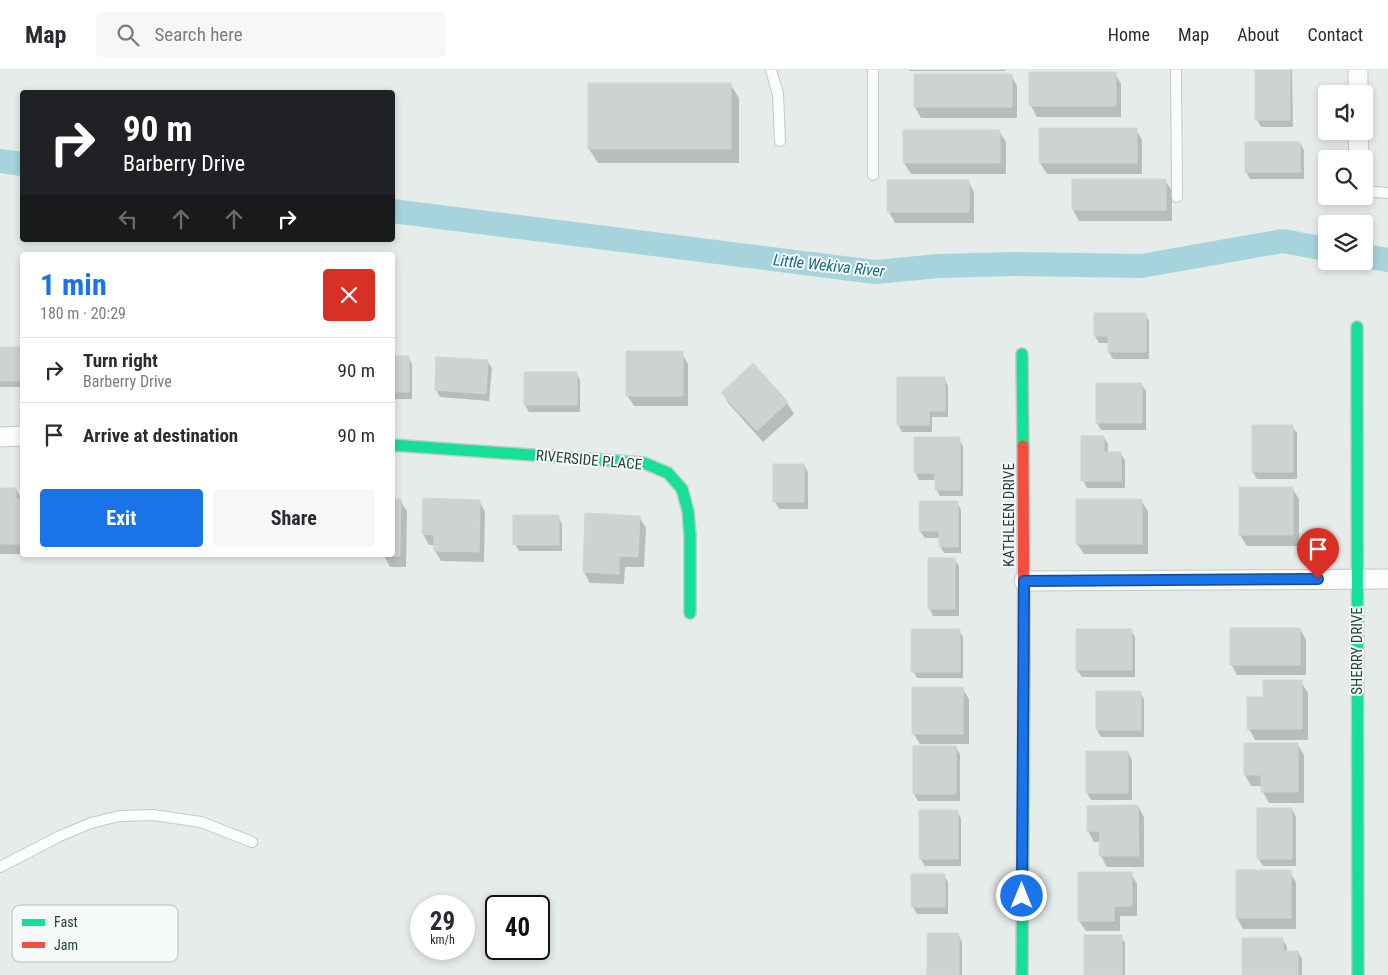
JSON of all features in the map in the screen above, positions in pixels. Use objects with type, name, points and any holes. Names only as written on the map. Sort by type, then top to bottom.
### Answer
[{"type":"street","points":[[1358,70],[1358,85]]},
{"type":"street","name":"SHERRY DRIVE","points":[[1357,327],[1358,975]]},
{"type":"street","name":"KATHLEEN DRIVE","points":[[1022,354],[1024,581],[1022,975]]},
{"type":"street","points":[[0,437],[20,436]]},
{"type":"street","name":"RIVERSIDE PLACE","points":[[395,445],[644,463],[668,474],[682,489],[688,511],[690,535],[690,613]]},
{"type":"street","points":[[1024,581],[1388,579]]},
{"type":"lane","points":[[771,70],[778,94],[780,141]]},
{"type":"lane","points":[[873,70],[873,174]]},
{"type":"lane","points":[[1176,70],[1177,197]]},
{"type":"lane","points":[[1373,192],[1388,193]]},
{"type":"lane","points":[[0,867],[60,836],[91,823],[119,816],[153,815],[202,822],[252,842]]},
{"type":"building","points":[[1255,70],[1290,70],[1290,120],[1255,120]]},
{"type":"building","points":[[1029,72],[1116,72],[1116,106],[1029,106]]},
{"type":"building","points":[[914,74],[1012,74],[1012,107],[914,107]]},
{"type":"building","points":[[588,83],[731,83],[731,149],[588,149]]},
{"type":"building","points":[[1039,128],[1137,128],[1137,163],[1039,163]]},
{"type":"building","points":[[903,130],[1000,130],[1000,163],[903,163]]},
{"type":"building","points":[[1245,142],[1300,142],[1300,172],[1245,172]]},
{"type":"building","points":[[1072,179],[1166,179],[1166,210],[1072,210]]},
{"type":"building","points":[[887,180],[969,180],[969,212],[887,212]]},
{"type":"building","points":[[1094,313],[1146,313],[1146,352],[1108,352],[1108,336],[1094,336]]},
{"type":"building","points":[[0,347],[20,347],[20,381],[0,381]]},
{"type":"building","points":[[626,351],[683,351],[683,396],[626,396]]},
{"type":"building","points":[[395,356],[409,356],[409,392],[395,392]]},
{"type":"building","points":[[436,357],[488,360],[486,394],[435,390]]},
{"type":"building","points":[[753,363],[788,402],[757,431],[721,393]]},
{"type":"building","points":[[524,372],[577,372],[577,405],[524,405]]},
{"type":"building","points":[[897,377],[945,377],[945,411],[929,411],[929,425],[897,425]]},
{"type":"building","points":[[1096,383],[1142,383],[1142,423],[1096,423]]},
{"type":"building","points":[[1252,425],[1293,425],[1293,472],[1252,472]]},
{"type":"building","points":[[1081,436],[1104,436],[1104,452],[1121,452],[1121,481],[1081,481]]},
{"type":"building","points":[[914,437],[960,437],[960,490],[935,490],[935,473],[914,473]]},
{"type":"building","points":[[773,464],[804,464],[804,502],[773,502]]},
{"type":"building","points":[[1239,487],[1293,487],[1293,535],[1239,535]]},
{"type":"building","points":[[0,488],[16,488],[16,499],[20,499],[20,544],[0,544]]},
{"type":"building","points":[[423,498],[480,500],[479,552],[434,551],[434,535],[422,534]]},
{"type":"building","points":[[395,499],[401,499],[400,556],[395,556]]},
{"type":"building","points":[[1076,499],[1142,499],[1142,544],[1076,544]]},
{"type":"building","points":[[919,501],[958,501],[958,547],[939,547],[939,531],[919,531]]},
{"type":"building","points":[[585,513],[640,516],[638,557],[619,556],[619,574],[583,572]]},
{"type":"building","points":[[513,515],[559,515],[559,545],[513,545]]},
{"type":"building","points":[[928,558],[955,558],[955,609],[928,609]]},
{"type":"building","points":[[1230,628],[1300,628],[1300,665],[1230,665]]},
{"type":"building","points":[[911,629],[960,629],[960,672],[911,672]]},
{"type":"building","points":[[1076,629],[1132,629],[1132,670],[1076,670]]},
{"type":"building","points":[[1263,680],[1302,680],[1302,729],[1247,729],[1247,697],[1263,697]]},
{"type":"building","points":[[912,687],[963,687],[963,734],[912,734]]},
{"type":"building","points":[[1096,691],[1141,691],[1141,730],[1096,730]]},
{"type":"building","points":[[1244,743],[1298,743],[1298,792],[1261,792],[1261,775],[1244,775]]},
{"type":"building","points":[[913,746],[956,746],[956,794],[913,794]]},
{"type":"building","points":[[1086,751],[1128,751],[1128,793],[1086,793]]},
{"type":"building","points":[[1138,805],[1139,856],[1099,856],[1100,831],[1087,831],[1087,806]]},
{"type":"building","points":[[1257,808],[1292,808],[1292,859],[1257,859]]},
{"type":"building","points":[[919,810],[958,810],[958,859],[919,859]]},
{"type":"building","points":[[1236,870],[1291,870],[1291,918],[1236,918]]},
{"type":"building","points":[[1078,872],[1132,872],[1132,906],[1114,906],[1114,921],[1078,921]]},
{"type":"building","points":[[911,874],[945,874],[945,907],[911,907]]},
{"type":"building","points":[[927,933],[959,933],[959,975],[927,975]]},
{"type":"building","points":[[1084,935],[1122,935],[1122,975],[1084,975]]},
{"type":"building","points":[[1242,938],[1283,938],[1283,951],[1298,951],[1298,975],[1242,975]]},
{"type":"waterway","name":"Little Wekiva River","points":[[0,161],[20,164]]},
{"type":"waterway","name":"Little Wekiva River","points":[[395,211],[875,272],[939,266],[1013,264],[1141,266],[1283,241],[1318,248]]},
{"type":"waterway","name":"Little Wekiva River","points":[[1373,258],[1388,260]]},
{"type":"traffic: fast","points":[[1357,327],[1358,975]]},
{"type":"traffic: fast","points":[[1022,354],[1023,446]]},
{"type":"traffic: fast","points":[[395,445],[644,463],[668,473],[682,489],[688,511],[690,535],[690,613]]},
{"type":"traffic: fast","points":[[1022,975],[1024,663]]},
{"type":"traffic: jam","points":[[1023,446],[1024,663]]},
{"type":"route","points":[[1022,896],[1024,581],[1318,579]]}]
